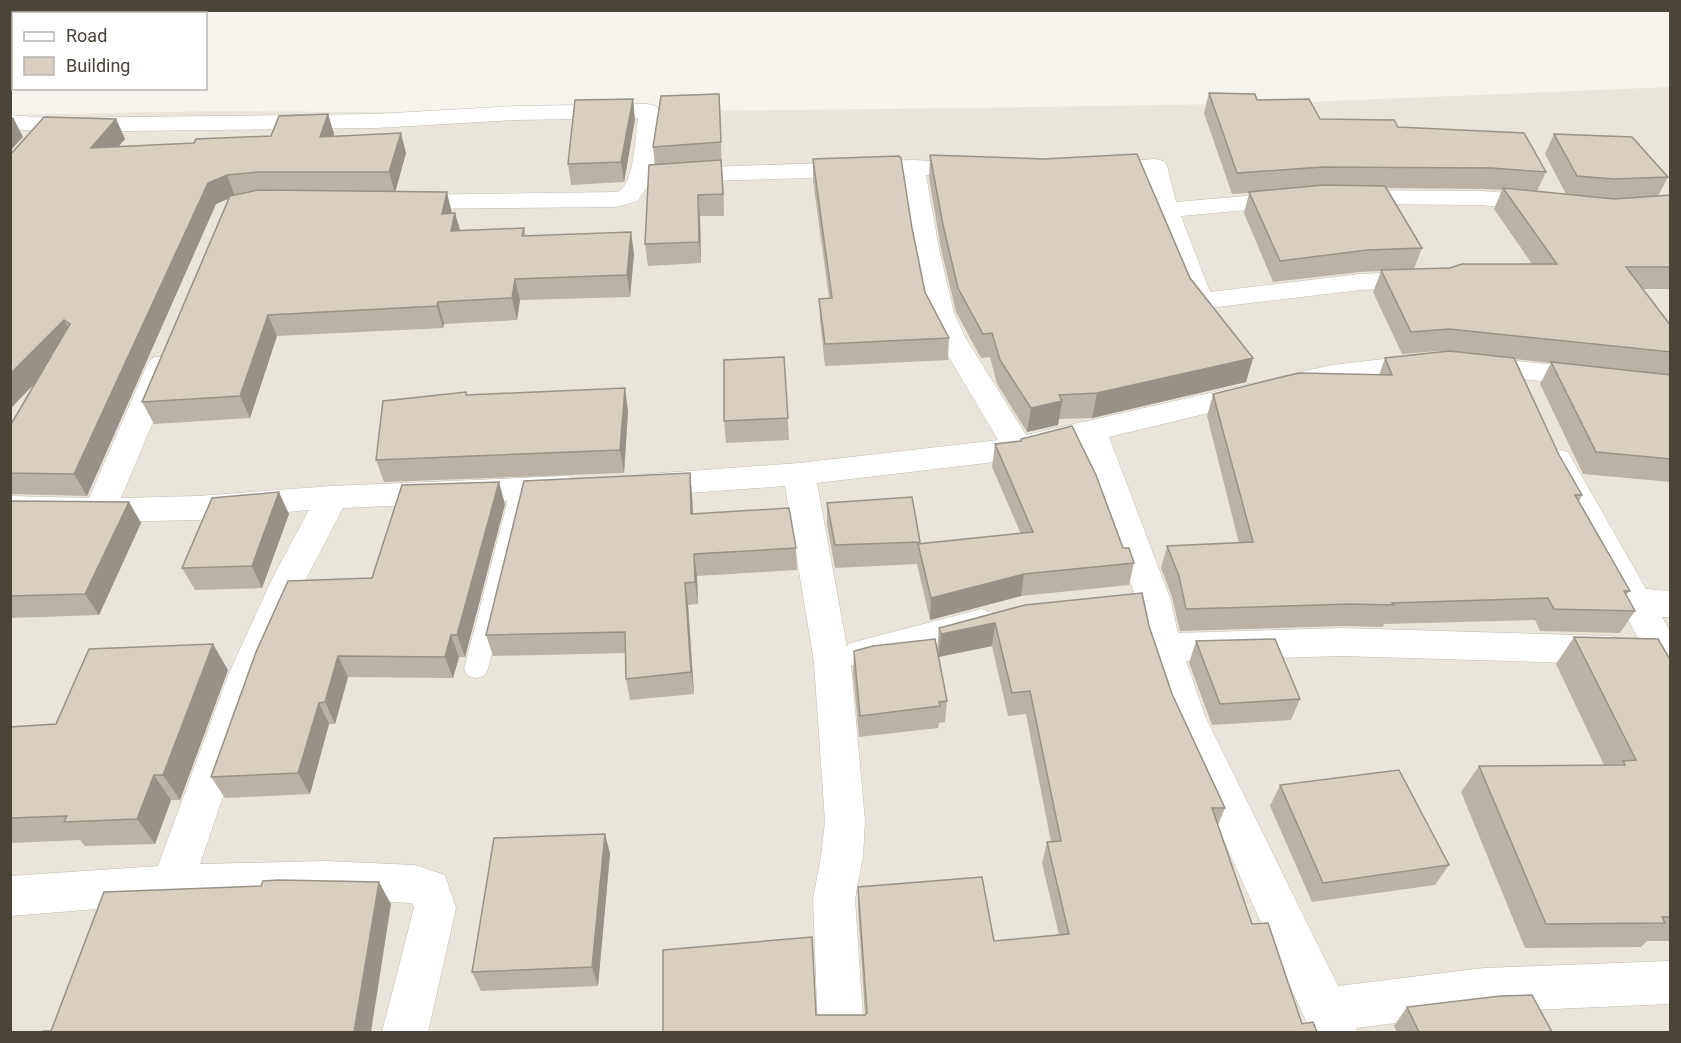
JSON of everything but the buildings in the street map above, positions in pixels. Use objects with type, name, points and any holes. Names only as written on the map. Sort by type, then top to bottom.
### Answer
[{"type":"street","points":[[10,122],[41,134],[376,121],[516,113],[643,110],[648,111],[650,115],[640,178],[634,193],[619,200],[386,202]]},
{"type":"street","points":[[1075,171],[1155,166],[1166,210],[1200,301],[1360,282],[1441,279]]},
{"type":"street","points":[[640,178],[709,172],[912,167],[994,171]]},
{"type":"street","points":[[912,167],[940,313],[951,337],[1018,448]]},
{"type":"street","points":[[1166,210],[1317,197],[1557,199]]},
{"type":"street","points":[[100,510],[172,341]]},
{"type":"street","points":[[10,507],[100,510],[198,508],[332,497],[611,486],[799,474],[1018,448],[1332,374],[1439,362],[1671,386]]},
{"type":"street","points":[[1516,370],[1532,406]]},
{"type":"street","points":[[1091,430],[1136,600],[1163,648],[1186,716],[1326,1026],[1484,990],[1671,983]]},
{"type":"street","points":[[1546,436],[1565,476],[1667,657]]},
{"type":"street","points":[[799,474],[832,662],[844,821],[842,856],[834,899],[841,1032]]},
{"type":"street","points":[[172,884],[248,673],[289,579],[332,497]]},
{"type":"street","points":[[1635,601],[1671,604]]},
{"type":"street","points":[[832,662],[1013,615]]},
{"type":"street","points":[[1163,648],[1341,642],[1667,657]]},
{"type":"street","points":[[10,896],[172,884],[325,880],[415,884],[430,889],[435,908],[405,1032]]},
{"type":"lane","points":[[476,669],[520,488]]},
{"type":"shaded area","points":[[1670,87],[1670,1032],[11,1032],[10,115],[216,111],[507,113],[1282,103]]}]
